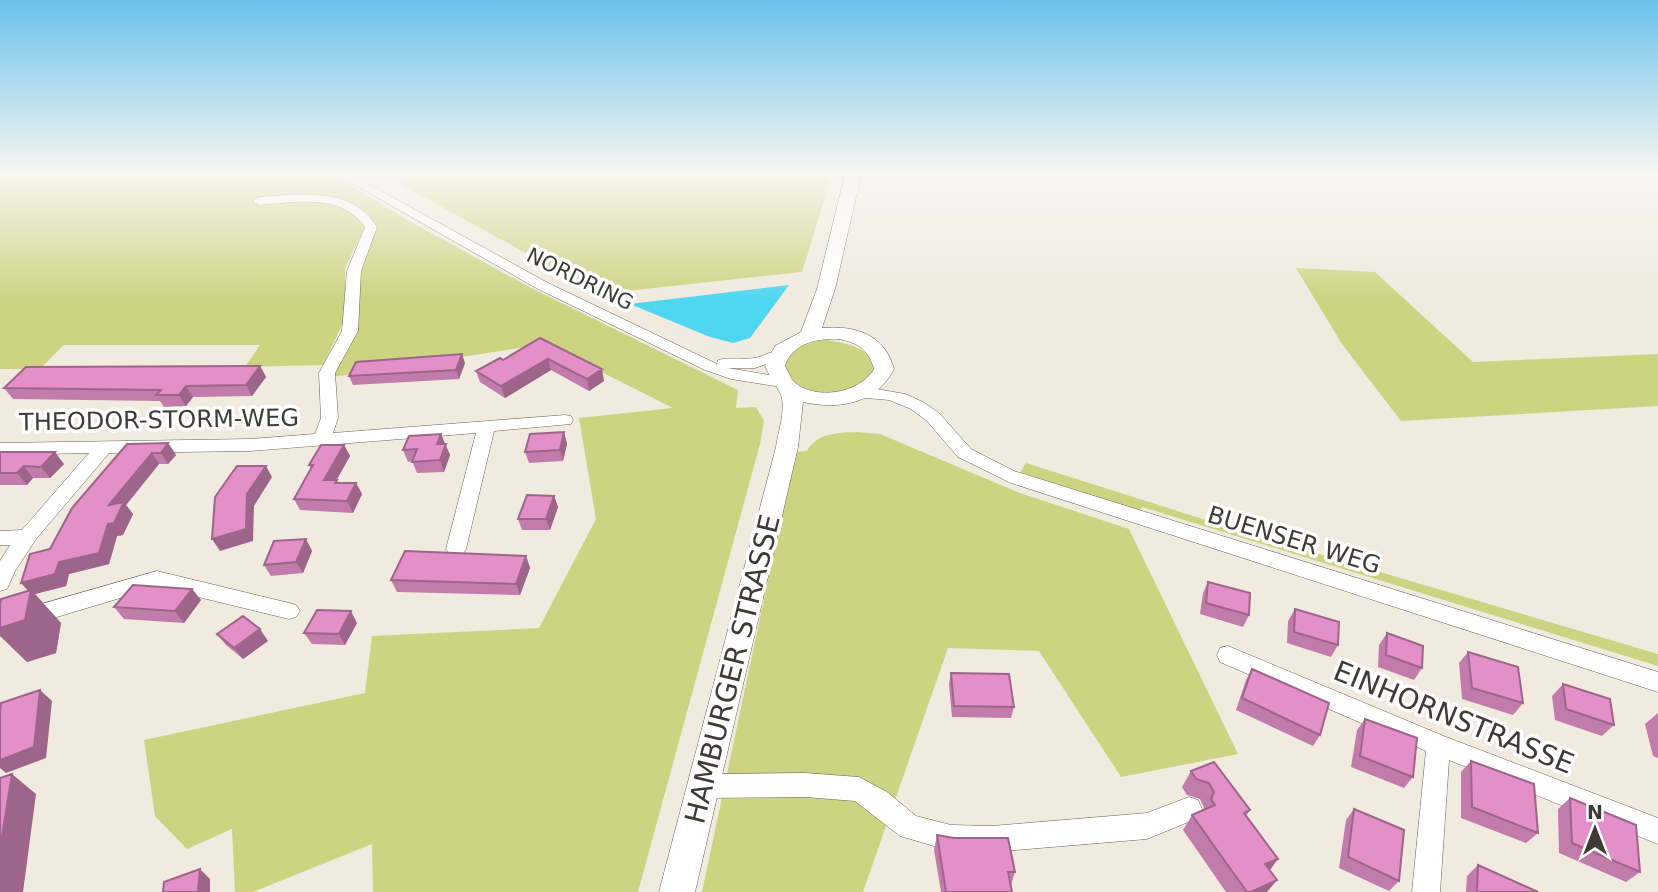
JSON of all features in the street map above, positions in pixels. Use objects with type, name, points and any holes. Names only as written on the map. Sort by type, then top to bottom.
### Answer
[{"type":"main road","points":[[809,336],[827,289],[844,217]]},
{"type":"main road","points":[[827,289],[834,323],[848,335],[876,348],[882,357],[884,369],[876,384],[861,393],[830,399],[807,396],[786,385],[775,368],[778,355],[790,344],[809,336],[832,333],[848,335]]},
{"type":"main road","name":"HAMBURGER STRASSE","points":[[677,892],[787,447],[793,407],[786,385]]},
{"type":"main road","name":"HAMBURGER STRASSE","points":[[787,447],[807,415],[830,399]]},
{"type":"street","name":"THEODOR-STORM-WEG","points":[[319,441],[331,418],[331,399],[326,378],[350,331],[355,308],[353,278],[358,256],[371,227],[364,217]]},
{"type":"street","name":"NORDRING","points":[[419,217],[543,286],[724,372],[786,385]]},
{"type":"street","name":"NORDRING","points":[[690,355],[718,362],[742,364],[778,355]]},
{"type":"street","name":"BUENSER WEG","points":[[884,369],[894,382],[924,399],[933,417],[958,447],[998,472],[1160,526],[1658,682]]},
{"type":"street","name":"BUENSER WEG","points":[[861,393],[893,395],[933,417]]},
{"type":"street","name":"THEODOR-STORM-WEG","points":[[0,449],[319,441],[565,420]]},
{"type":"street","points":[[456,549],[486,428]]},
{"type":"street","points":[[0,583],[2,573],[27,537],[105,447]]},
{"type":"street","points":[[0,538],[27,537]]},
{"type":"street","points":[[0,625],[157,579],[289,611]]},
{"type":"street","name":"EINHORNSTRASSE","points":[[1228,655],[1438,745],[1658,831]]},
{"type":"street","points":[[1426,892],[1438,745]]},
{"type":"street","points":[[703,786],[805,785],[859,789],[878,800],[909,827],[951,838],[992,839],[1147,826],[1189,809]]},
{"type":"green space","points":[[0,217],[402,217],[533,289],[738,390],[736,408],[756,407],[764,421],[760,444],[638,892],[373,892],[372,844],[253,892],[235,892],[232,829],[187,849],[155,816],[144,740],[365,693],[372,636],[539,628],[596,519],[579,418],[673,408],[546,344],[326,378],[341,348],[364,239],[360,237],[345,268],[345,319],[323,365],[245,367],[260,345],[64,345],[40,369],[0,369]]},
{"type":"green space","points":[[459,217],[819,217],[802,272],[607,293],[579,282]]},
{"type":"green space","points":[[1296,268],[1375,272],[1473,362],[1658,354],[1658,406],[1401,421],[1342,344]]},
{"type":"green space","points":[[823,340],[862,350],[874,363],[873,371],[866,380],[846,390],[821,392],[799,385],[786,367],[791,355],[800,348]]},
{"type":"green space","points":[[856,432],[880,434],[1020,493],[1129,529],[1238,754],[1121,777],[1039,651],[948,648],[863,892],[702,892],[795,452],[807,451],[816,441],[828,435]]},
{"type":"green space","points":[[1026,463],[1228,527],[1658,654],[1658,666],[1142,507],[1139,513],[1020,473]]},
{"type":"water","points":[[789,285],[750,338],[733,343],[710,337],[630,304]]},
{"type":"building","points":[[540,338],[602,369],[587,379],[548,359],[501,386],[476,371],[500,358],[503,360]]},
{"type":"building","points":[[462,354],[456,370],[349,376],[356,362]]},
{"type":"building","points":[[260,366],[246,385],[186,386],[179,395],[156,395],[161,390],[4,388],[26,367]]},
{"type":"building","points":[[564,432],[560,450],[525,452],[530,434]]},
{"type":"building","points":[[441,434],[437,444],[446,444],[440,460],[412,462],[417,449],[403,450],[409,436]]},
{"type":"building","points":[[168,443],[161,453],[152,453],[109,505],[124,502],[114,523],[108,524],[99,553],[59,562],[55,574],[21,583],[30,554],[50,549],[72,508],[127,444]]},
{"type":"building","points":[[321,445],[344,445],[324,480],[356,483],[347,501],[294,499]]},
{"type":"building","points":[[0,452],[55,452],[41,467],[24,466],[17,473],[0,473]]},
{"type":"building","points":[[237,466],[266,466],[247,494],[246,529],[212,539],[215,497]]},
{"type":"building","points":[[527,495],[554,496],[546,519],[518,519]]},
{"type":"building","points":[[306,539],[296,562],[264,565],[274,541]]},
{"type":"building","points":[[405,551],[526,556],[516,584],[391,580]]},
{"type":"building","points":[[1208,582],[1250,593],[1249,615],[1206,603]]},
{"type":"building","points":[[133,585],[192,589],[175,611],[114,607]]},
{"type":"building","points":[[31,590],[25,620],[0,628],[1,599]]},
{"type":"building","points":[[1295,609],[1339,622],[1338,645],[1294,632]]},
{"type":"building","points":[[317,610],[351,611],[339,634],[304,633]]},
{"type":"building","points":[[243,616],[260,629],[234,648],[217,634]]},
{"type":"building","points":[[1387,633],[1423,646],[1422,668],[1386,655]]},
{"type":"building","points":[[1468,652],[1518,667],[1523,703],[1472,688]]},
{"type":"building","points":[[1252,669],[1329,703],[1320,735],[1242,698]]},
{"type":"building","points":[[951,673],[1009,674],[1014,707],[954,706]]},
{"type":"building","points":[[1563,684],[1610,699],[1614,725],[1566,709]]},
{"type":"building","points":[[40,690],[34,747],[0,760],[1,703]]},
{"type":"building","points":[[1365,719],[1417,738],[1413,777],[1360,756]]},
{"type":"building","points":[[1471,761],[1534,784],[1538,833],[1472,807]]},
{"type":"building","points":[[1214,762],[1250,810],[1244,813],[1278,859],[1265,864],[1277,880],[1251,892],[1247,892],[1192,815],[1215,805],[1211,799],[1214,792],[1209,783],[1196,779],[1191,771]]},
{"type":"building","points":[[12,774],[0,849],[0,778]]},
{"type":"building","points":[[1570,798],[1636,825],[1640,872],[1572,843]]},
{"type":"building","points":[[1354,809],[1404,830],[1399,881],[1348,857]]},
{"type":"building","points":[[937,835],[954,838],[1008,838],[1015,872],[1008,872],[1012,892],[946,892]]},
{"type":"building","points":[[1478,865],[1538,892],[1477,892]]},
{"type":"building","points":[[200,869],[198,892],[163,892],[164,882]]}]
